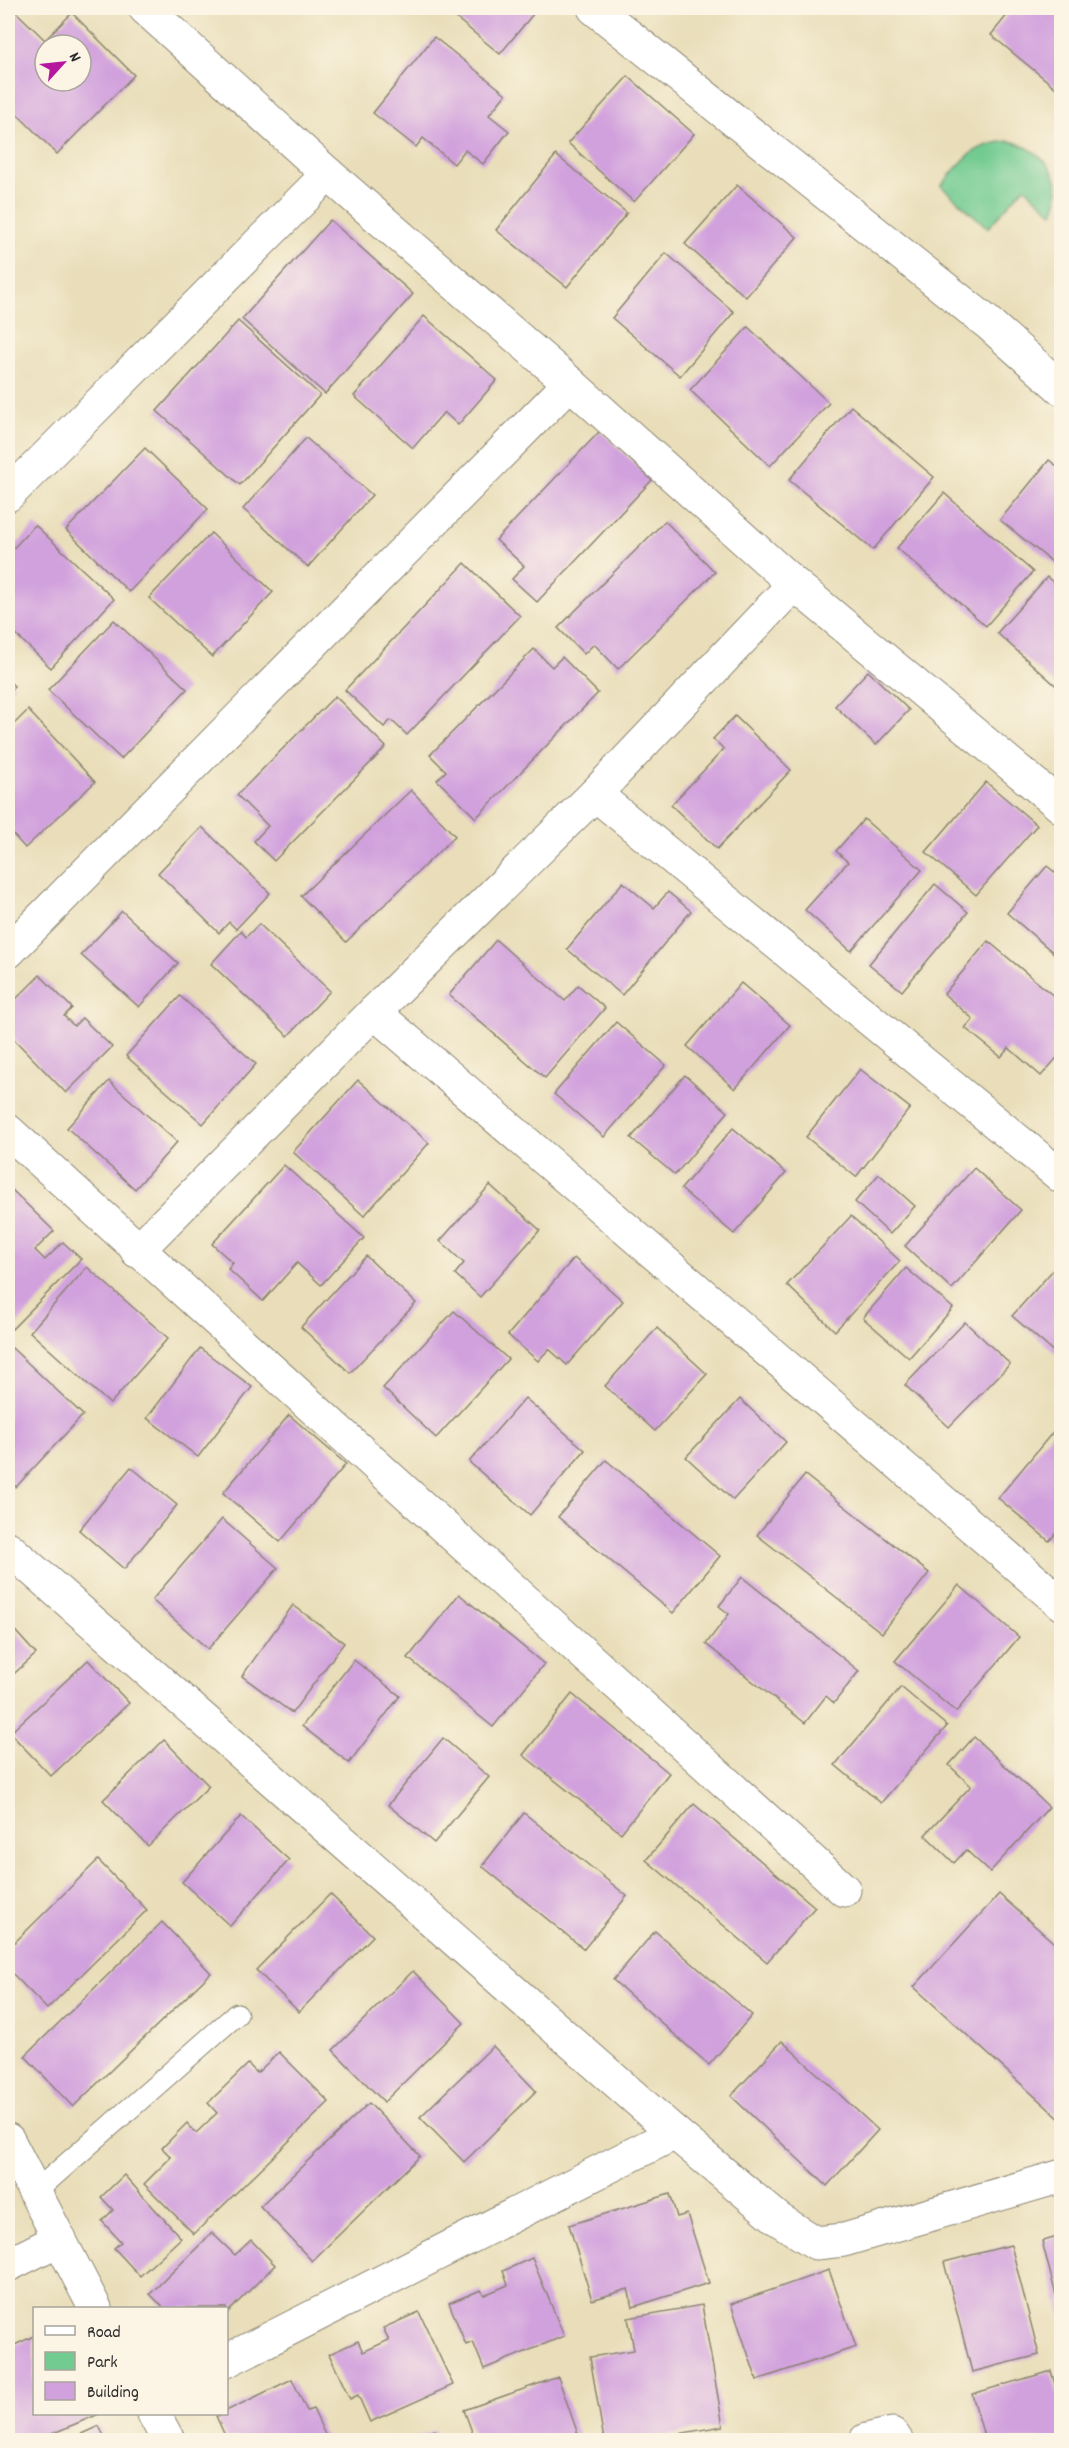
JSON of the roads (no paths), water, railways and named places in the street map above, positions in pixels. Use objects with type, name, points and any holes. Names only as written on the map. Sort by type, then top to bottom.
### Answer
[{"type":"street","points":[[145,8],[328,174],[570,382],[794,584],[1062,807]]},
{"type":"street","points":[[594,8],[988,323],[1062,389]]},
{"type":"street","points":[[8,495],[328,174]]},
{"type":"street","points":[[8,952],[570,382]]},
{"type":"street","points":[[137,1251],[374,1011],[595,794],[794,584]]},
{"type":"street","points":[[595,794],[1062,1177]]},
{"type":"street","points":[[374,1011],[1062,1604]]},
{"type":"street","points":[[8,1131],[137,1251],[844,1890]]},
{"type":"street","points":[[8,1548],[675,2133],[778,2219],[816,2243],[844,2240],[1062,2176]]},
{"type":"street","points":[[228,2360],[675,2133]]},
{"type":"street","points":[[8,2140],[94,2307]]},
{"type":"street","points":[[8,2265],[60,2239]]},
{"type":"street","points":[[155,2415],[168,2440]]},
{"type":"street","points":[[866,2440],[892,2434],[896,2440]]},
{"type":"lane","points":[[35,2192],[237,2014]]}]
